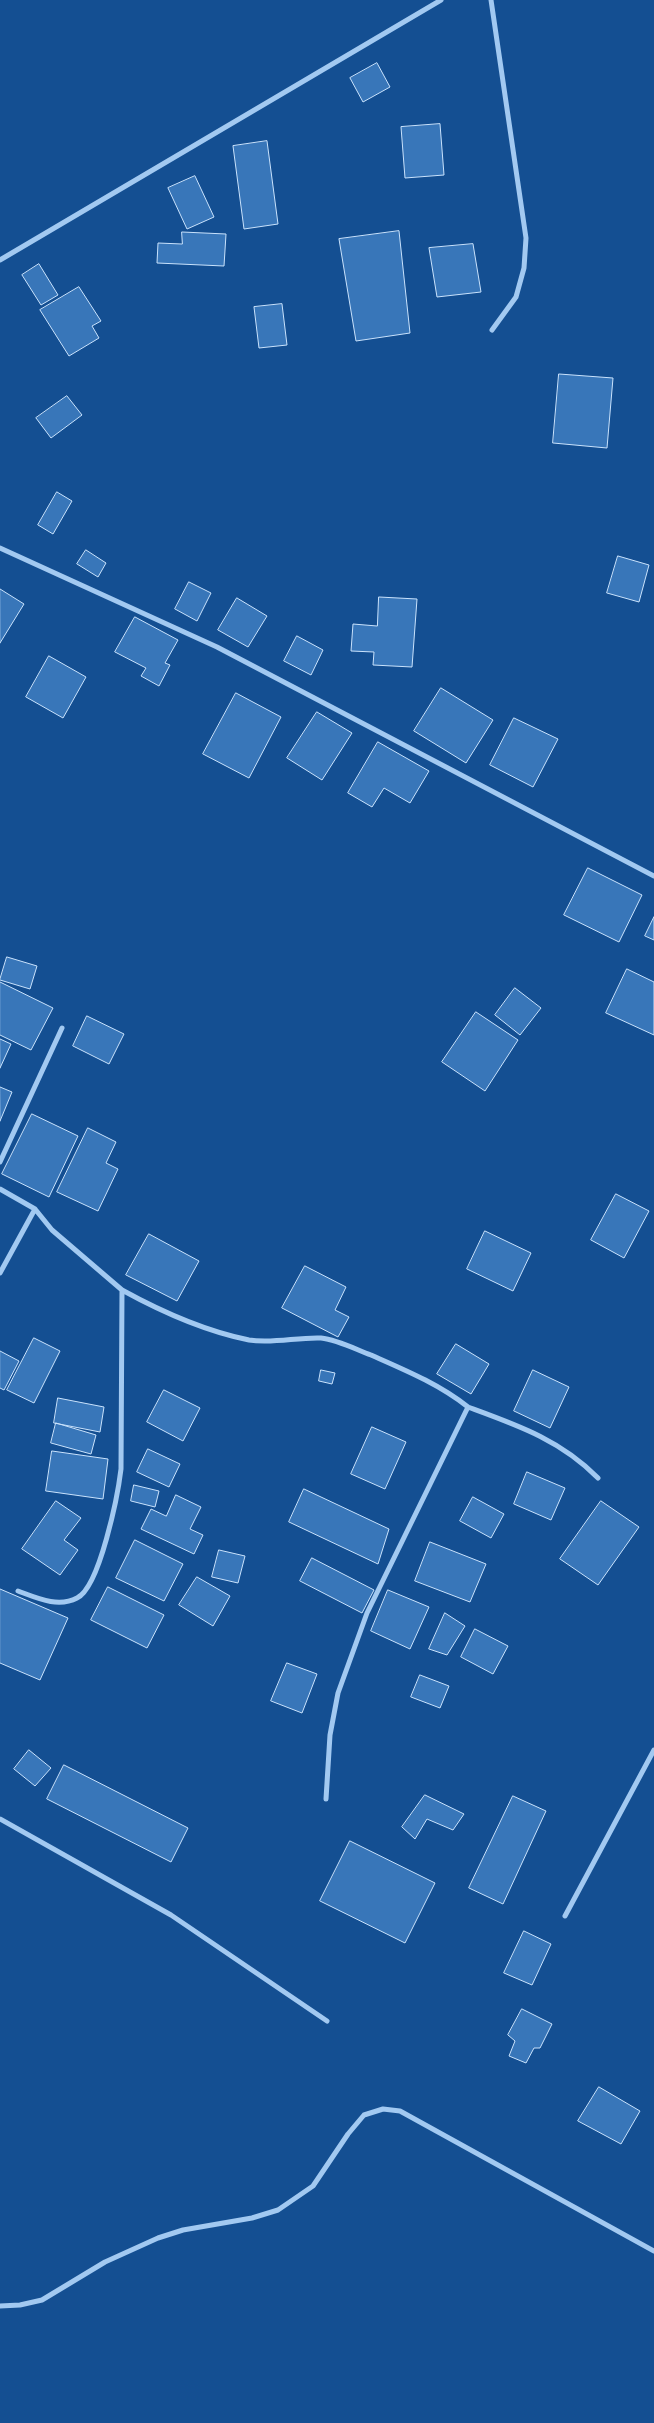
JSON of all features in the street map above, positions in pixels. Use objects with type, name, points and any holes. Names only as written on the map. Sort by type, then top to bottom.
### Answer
[{"type":"street","points":[[0,260],[441,0]]},
{"type":"street","points":[[491,0],[526,238],[524,268],[516,296],[492,330]]},
{"type":"street","points":[[0,548],[216,647],[654,876]]},
{"type":"street","points":[[0,1162],[62,1028]]},
{"type":"street","points":[[0,1189],[35,1209],[52,1230],[122,1290],[157,1309],[212,1331],[251,1340],[322,1338],[347,1345],[410,1372],[449,1392],[468,1407],[530,1430],[580,1459],[598,1478]]},
{"type":"street","points":[[0,1273],[35,1209]]},
{"type":"street","points":[[18,1591],[44,1601],[63,1602],[79,1598],[92,1580],[118,1496],[121,1469],[122,1290]]},
{"type":"street","points":[[326,1799],[330,1735],[338,1693],[367,1613],[468,1407]]},
{"type":"street","points":[[566,1916],[654,1750]]},
{"type":"street","points":[[0,1819],[171,1915],[327,2020]]},
{"type":"street","points":[[0,2306],[20,2305],[42,2300],[105,2262],[158,2238],[183,2230],[252,2218],[278,2210],[313,2186],[348,2134],[364,2115],[383,2108],[400,2111],[654,2251]]},
{"type":"building","points":[[377,63],[390,87],[363,102],[350,78]]},
{"type":"building","points":[[440,124],[444,175],[405,178],[401,127]]},
{"type":"building","points":[[267,141],[278,224],[244,229],[233,146]]},
{"type":"building","points":[[195,176],[214,217],[187,229],[168,188]]},
{"type":"building","points":[[399,231],[410,333],[356,341],[339,239]]},
{"type":"building","points":[[182,232],[226,234],[224,266],[157,263],[158,243],[182,244]]},
{"type":"building","points":[[473,244],[481,292],[437,297],[429,248]]},
{"type":"building","points":[[39,264],[58,295],[41,305],[22,275]]},
{"type":"building","points":[[79,287],[101,321],[92,326],[99,338],[69,356],[40,310]]},
{"type":"building","points":[[282,304],[287,345],[259,348],[254,307]]},
{"type":"building","points":[[559,374],[613,378],[607,448],[553,443]]},
{"type":"building","points":[[67,396],[82,415],[51,438],[36,418]]},
{"type":"building","points":[[57,492],[72,501],[53,534],[38,525]]},
{"type":"building","points":[[86,550],[106,563],[98,577],[77,564]]},
{"type":"building","points":[[618,556],[649,565],[639,602],[607,593]]},
{"type":"building","points":[[189,582],[211,593],[197,621],[175,609]]},
{"type":"building","points":[[0,589],[24,604],[0,643]]},
{"type":"building","points":[[379,597],[417,599],[412,667],[373,665],[374,652],[351,651],[353,624],[377,626]]},
{"type":"building","points":[[237,598],[267,616],[248,647],[218,630]]},
{"type":"building","points":[[135,617],[178,640],[165,663],[170,665],[159,686],[141,676],[146,668],[115,652]]},
{"type":"building","points":[[297,636],[323,650],[311,675],[284,661]]},
{"type":"building","points":[[49,656],[86,677],[63,718],[26,697]]},
{"type":"building","points":[[441,688],[493,720],[466,763],[414,731]]},
{"type":"building","points":[[236,693],[281,717],[249,778],[203,754]]},
{"type":"building","points":[[317,712],[352,733],[322,780],[287,758]]},
{"type":"building","points":[[514,718],[558,739],[533,787],[490,765]]},
{"type":"building","points":[[378,742],[429,771],[410,803],[384,788],[372,807],[348,793]]},
{"type":"building","points":[[588,868],[642,895],[619,942],[564,915]]},
{"type":"building","points":[[654,917],[654,940],[645,936]]},
{"type":"building","points":[[7,957],[37,966],[30,989],[0,980]]},
{"type":"building","points":[[627,969],[654,982],[654,1035],[606,1013]]},
{"type":"building","points":[[0,982],[53,1008],[31,1050],[0,1035]]},
{"type":"building","points":[[515,988],[541,1008],[520,1035],[495,1015]]},
{"type":"building","points":[[476,1012],[518,1040],[485,1091],[442,1062]]},
{"type":"building","points":[[87,1016],[124,1034],[109,1064],[73,1046]]},
{"type":"building","points":[[0,1039],[11,1044],[0,1068]]},
{"type":"building","points":[[0,1087],[12,1092],[0,1121]]},
{"type":"building","points":[[32,1114],[78,1136],[49,1197],[2,1174]]},
{"type":"building","points":[[88,1128],[116,1142],[106,1163],[118,1169],[98,1211],[57,1192]]},
{"type":"building","points":[[616,1194],[649,1211],[624,1258],[591,1240]]},
{"type":"building","points":[[485,1231],[531,1253],[513,1291],[467,1269]]},
{"type":"building","points":[[149,1234],[199,1261],[177,1301],[126,1275]]},
{"type":"building","points":[[305,1266],[346,1287],[335,1310],[349,1317],[338,1337],[282,1308]]},
{"type":"building","points":[[34,1338],[60,1351],[34,1403],[7,1390]]},
{"type":"building","points":[[456,1344],[489,1364],[471,1394],[437,1374]]},
{"type":"building","points":[[0,1351],[19,1361],[4,1390],[0,1388]]},
{"type":"building","points":[[321,1370],[335,1373],[332,1384],[319,1381]]},
{"type":"building","points":[[533,1370],[569,1387],[550,1428],[514,1411]]},
{"type":"building","points":[[164,1390],[200,1408],[183,1441],[147,1422]]},
{"type":"building","points":[[58,1398],[104,1407],[100,1432],[54,1423]]},
{"type":"building","points":[[56,1423],[96,1435],[91,1454],[51,1443]]},
{"type":"building","points":[[372,1427],[406,1442],[385,1489],[351,1474]]},
{"type":"building","points":[[148,1449],[180,1464],[169,1487],[137,1472]]},
{"type":"building","points":[[52,1451],[108,1459],[103,1499],[46,1491]]},
{"type":"building","points":[[527,1472],[565,1488],[551,1520],[514,1504]]},
{"type":"building","points":[[134,1485],[159,1491],[155,1507],[131,1501]]},
{"type":"building","points":[[304,1489],[389,1529],[378,1564],[289,1522]]},
{"type":"building","points":[[176,1495],[201,1507],[190,1529],[203,1535],[194,1554],[141,1529],[151,1509],[166,1516]]},
{"type":"building","points":[[473,1497],[504,1514],[491,1538],[460,1521]]},
{"type":"building","points":[[56,1501],[81,1518],[64,1540],[78,1550],[60,1575],[22,1549]]},
{"type":"building","points":[[601,1501],[639,1527],[598,1585],[560,1559]]},
{"type":"building","points":[[135,1540],[183,1564],[164,1601],[116,1578]]},
{"type":"building","points":[[430,1542],[486,1564],[470,1602],[415,1581]]},
{"type":"building","points":[[219,1550],[245,1556],[238,1583],[212,1577]]},
{"type":"building","points":[[312,1558],[374,1590],[362,1613],[300,1581]]},
{"type":"building","points":[[197,1577],[230,1596],[213,1626],[179,1605]]},
{"type":"building","points":[[108,1587],[164,1615],[147,1648],[91,1620]]},
{"type":"building","points":[[0,1589],[68,1618],[40,1680],[0,1663]]},
{"type":"building","points":[[388,1590],[429,1607],[410,1649],[371,1631]]},
{"type":"building","points":[[445,1613],[465,1626],[447,1655],[429,1649]]},
{"type":"building","points":[[475,1629],[508,1646],[493,1674],[461,1657]]},
{"type":"building","points":[[287,1663],[317,1674],[302,1713],[271,1701]]},
{"type":"building","points":[[420,1675],[449,1686],[440,1708],[411,1697]]},
{"type":"building","points":[[29,1750],[51,1768],[35,1786],[14,1769]]},
{"type":"building","points":[[64,1765],[188,1828],[171,1862],[47,1799]]},
{"type":"building","points":[[425,1795],[464,1814],[453,1830],[427,1819],[415,1839],[402,1827]]},
{"type":"building","points":[[513,1796],[546,1811],[503,1904],[469,1888]]},
{"type":"building","points":[[350,1841],[435,1883],[405,1943],[320,1901]]},
{"type":"building","points":[[524,1931],[551,1944],[532,1985],[504,1973]]},
{"type":"building","points":[[522,2009],[552,2024],[540,2048],[534,2048],[526,2063],[509,2056],[515,2041],[508,2035]]},
{"type":"building","points":[[599,2087],[640,2111],[621,2144],[578,2121]]}]
